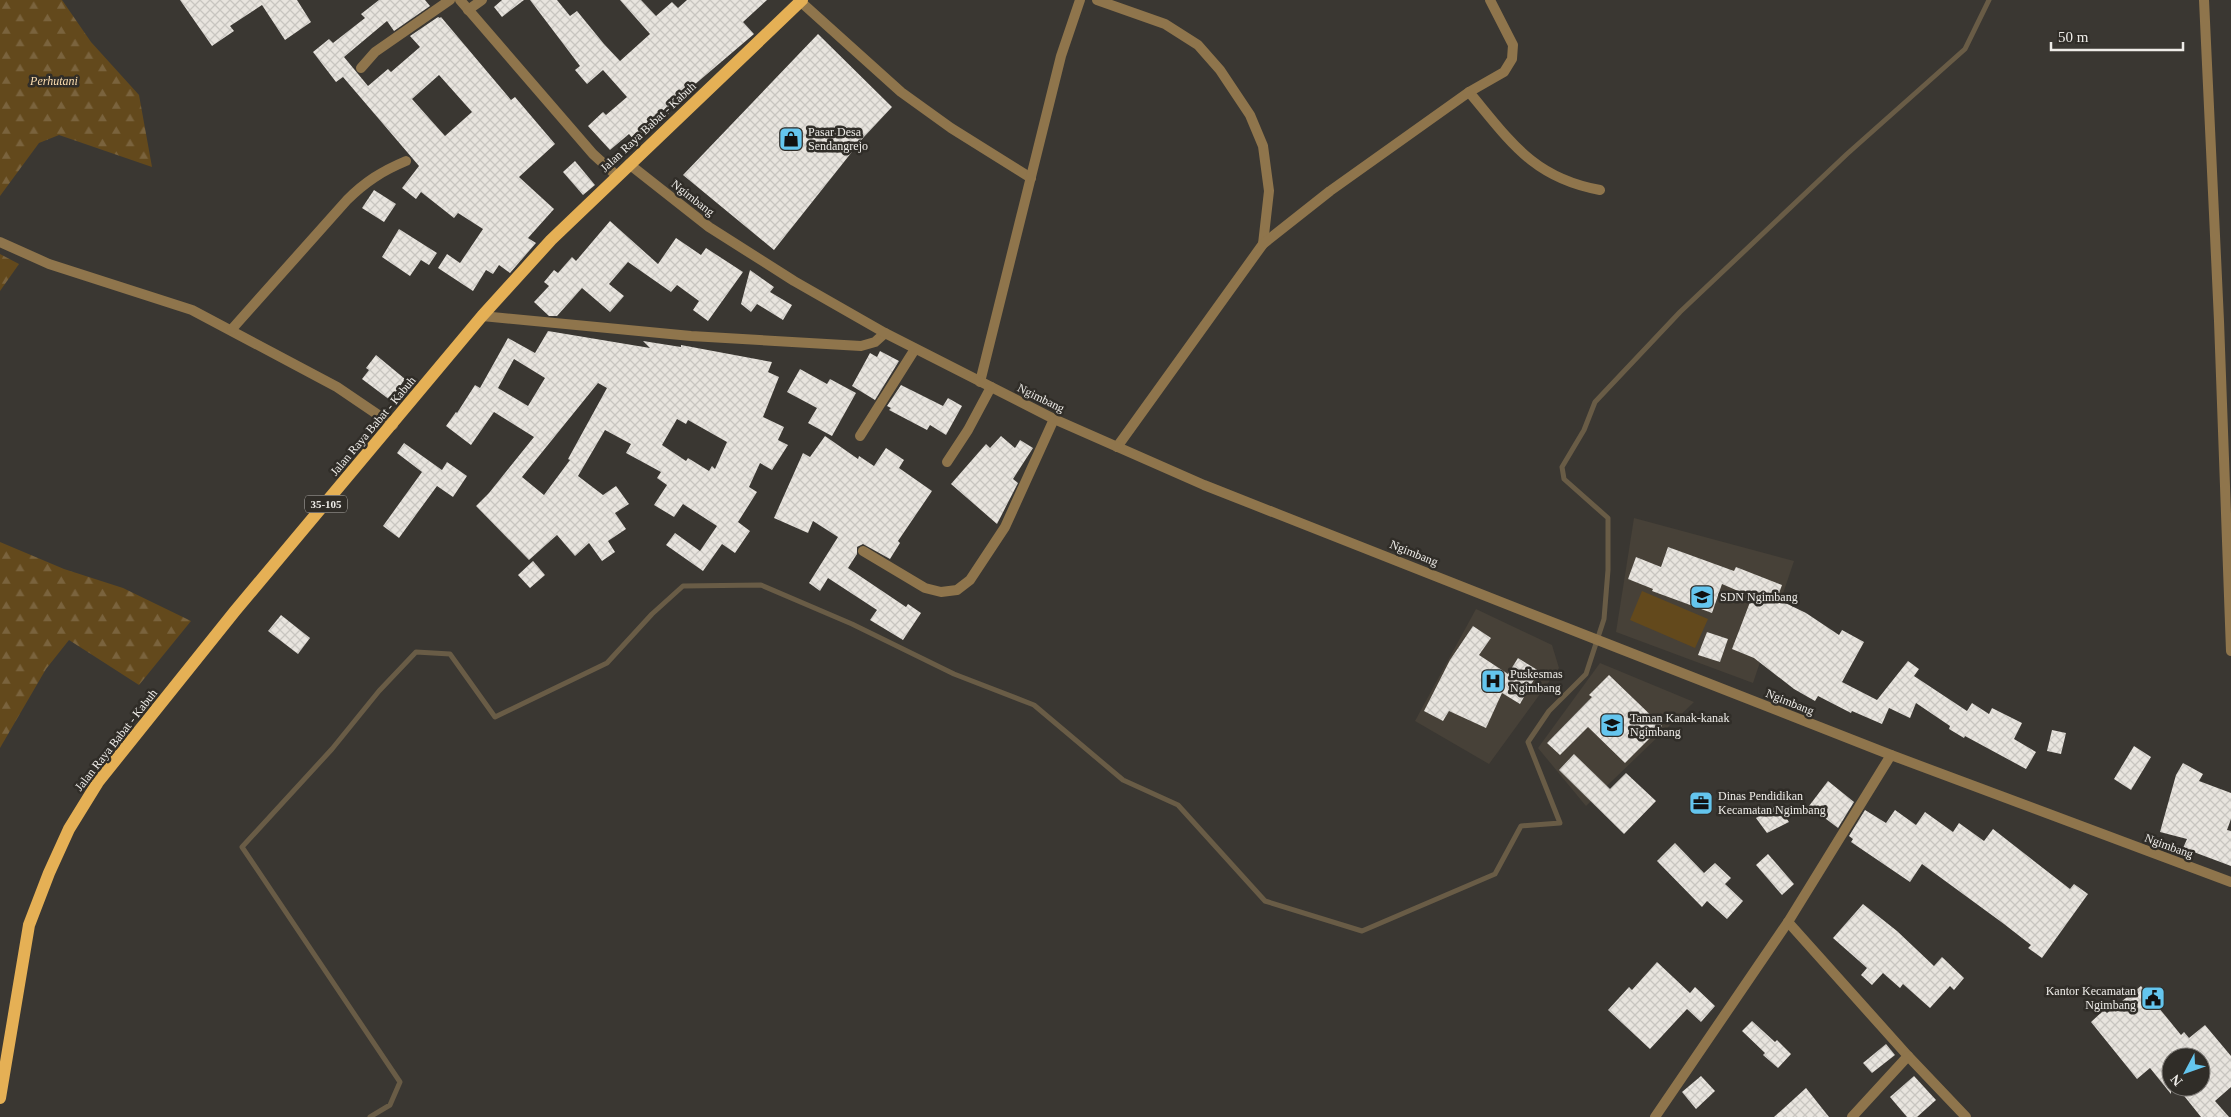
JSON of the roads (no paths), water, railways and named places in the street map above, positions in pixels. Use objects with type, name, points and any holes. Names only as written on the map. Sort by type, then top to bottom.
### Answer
[{"type":"main road","name":"Jalan Raya Babat - Kabuh","points":[[0,1098],[29,925],[49,873],[69,829],[98,782],[198,658],[482,316],[551,240],[616,175],[802,1]]},
{"type":"street","points":[[361,68],[375,52],[450,0]]},
{"type":"street","points":[[460,0],[593,154],[616,175]]},
{"type":"street","points":[[468,10],[482,0]]},
{"type":"street","points":[[980,382],[1061,56],[1080,0]]},
{"type":"street","points":[[1097,0],[1165,24],[1198,44],[1220,70],[1250,115],[1263,146],[1269,191],[1263,244]]},
{"type":"street","points":[[1117,447],[1263,244],[1330,191],[1469,92],[1504,72],[1512,59],[1513,45],[1490,0]]},
{"type":"street","points":[[2204,0],[2219,321],[2231,651]]},
{"type":"street","points":[[802,1],[901,92],[951,128],[1031,178]]},
{"type":"street","points":[[1469,92],[1528,160],[1556,178],[1575,186],[1600,190]]},
{"type":"street","points":[[232,329],[347,200],[366,182],[381,172],[406,161]]},
{"type":"street","name":"Ngimbang","points":[[629,164],[709,227],[794,281],[885,334],[1054,419],[1204,485],[1590,637],[1891,755],[2231,882]]},
{"type":"street","points":[[0,242],[49,264],[192,310],[232,329],[337,387],[393,425]]},
{"type":"street","points":[[482,316],[691,336],[861,346],[875,342],[885,334]]},
{"type":"street","points":[[860,436],[915,349]]},
{"type":"street","points":[[947,462],[968,430],[991,388]]},
{"type":"street","points":[[863,551],[925,588],[941,592],[957,590],[970,580],[1005,527],[1054,419]]},
{"type":"street","points":[[1655,1117],[1788,922],[1891,755]]},
{"type":"street","points":[[1788,922],[1908,1056],[1966,1117]]},
{"type":"street","points":[[1852,1117],[1908,1056]]},
{"type":"waterway","points":[[370,1117],[390,1105],[400,1082],[242,847],[332,749],[379,691],[416,652],[450,654],[495,717],[607,663],[652,614],[683,586],[761,585],[852,624],[954,674],[1034,705],[1123,780],[1178,805],[1265,901],[1362,931],[1495,874],[1521,826],[1560,823],[1528,742],[1549,711],[1586,674],[1604,619],[1608,570],[1608,518],[1564,479],[1562,467],[1584,430],[1595,402],[1680,312],[1847,154],[1965,49],[1989,0]]},
{"type":"place","name":"Pasar Desa Sendangrejo","points":[[791,139]]},
{"type":"place","name":"SDN Ngimbang","points":[[1702,597]]},
{"type":"place","name":"Puskesmas Ngimbang","points":[[1493,681]]},
{"type":"place","name":"Taman Kanak-kanak Ngimbang","points":[[1612,725]]},
{"type":"place","name":"Dinas Pendidikan Kecamatan Ngimbang","points":[[1701,803]]},
{"type":"place","name":"Kantor Kecamatan Ngimbang","points":[[2153,998]]},
{"type":"park label","name":"Perhutani","points":[[54,81]]}]
